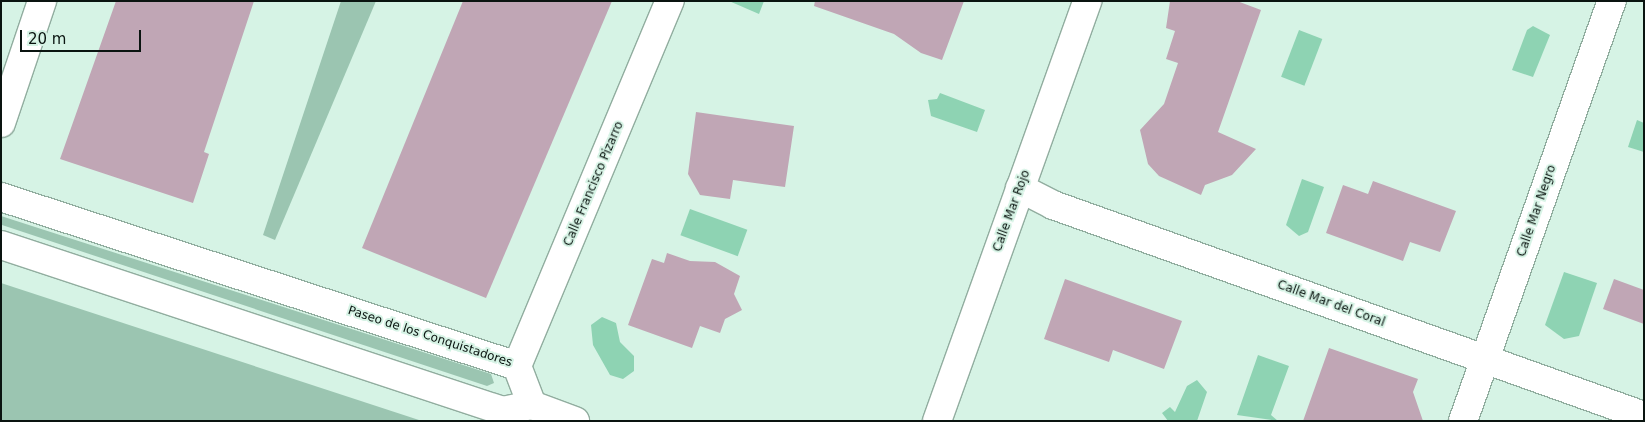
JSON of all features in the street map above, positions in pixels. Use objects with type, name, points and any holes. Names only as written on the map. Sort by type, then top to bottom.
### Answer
[{"type":"street","points":[[1,123],[42,1]]},
{"type":"street","name":"Calle Francisco Pizarro","points":[[518,366],[670,1]]},
{"type":"street","name":"Calle Mar Rojo","points":[[937,421],[1087,1]]},
{"type":"street","name":"Calle Mar Negro","points":[[1463,421],[1612,1]]},
{"type":"street","name":"Calle Mar del Coral","points":[[1020,188],[1053,205],[1644,416]]},
{"type":"street","name":"Paseo de los Conquistadores","points":[[1,197],[518,366],[532,405]]},
{"type":"street","points":[[1,245],[503,410],[532,405],[575,421]]},
{"type":"shaded area","points":[[341,1],[376,1],[275,240],[263,235]]},
{"type":"shaded area","points":[[729,1],[764,1],[759,14]]},
{"type":"shaded area","points":[[1533,26],[1550,35],[1533,77],[1512,70],[1527,30]]},
{"type":"shaded area","points":[[1299,30],[1322,39],[1304,86],[1281,77]]},
{"type":"shaded area","points":[[940,93],[985,110],[977,132],[931,116],[928,100],[937,99]]},
{"type":"shaded area","points":[[1637,120],[1644,123],[1644,152],[1628,147]]},
{"type":"shaded area","points":[[1302,179],[1324,187],[1308,232],[1299,236],[1286,225]]},
{"type":"shaded area","points":[[690,209],[747,230],[738,256],[680,235]]},
{"type":"shaded area","points":[[1,216],[491,374],[494,383],[487,386],[2,225]]},
{"type":"shaded area","points":[[1564,272],[1597,283],[1579,336],[1564,339],[1545,325]]},
{"type":"shaded area","points":[[1,283],[422,421],[1,421]]},
{"type":"shaded area","points":[[602,317],[616,323],[620,342],[634,356],[634,371],[623,379],[610,375],[593,345],[591,325]]},
{"type":"shaded area","points":[[1258,355],[1289,366],[1271,415],[1278,421],[1237,415]]},
{"type":"shaded area","points":[[1197,380],[1207,392],[1197,421],[1168,421],[1162,413],[1170,407],[1175,412],[1187,386]]},
{"type":"building","points":[[116,1],[254,1],[204,152],[209,154],[193,203],[60,159]]},
{"type":"building","points":[[463,1],[612,1],[486,298],[362,248]]},
{"type":"building","points":[[815,1],[964,1],[942,60],[921,53],[894,34],[814,6]]},
{"type":"building","points":[[1170,1],[1237,1],[1261,10],[1218,132],[1256,149],[1232,175],[1205,185],[1201,195],[1159,176],[1148,164],[1140,130],[1164,104],[1178,63],[1166,59],[1175,31],[1166,28]]},
{"type":"building","points":[[696,112],[794,126],[785,187],[733,180],[730,199],[700,195],[688,174]]},
{"type":"building","points":[[1373,181],[1456,211],[1440,252],[1410,242],[1403,261],[1326,233],[1343,185],[1368,194]]},
{"type":"building","points":[[667,253],[690,261],[715,262],[740,276],[734,294],[742,310],[725,319],[720,333],[700,326],[692,348],[628,325],[652,259],[664,263]]},
{"type":"building","points":[[1065,279],[1182,321],[1164,369],[1113,350],[1109,362],[1044,339]]},
{"type":"building","points":[[1614,279],[1644,290],[1644,324],[1603,309]]},
{"type":"building","points":[[1329,348],[1418,379],[1413,392],[1423,421],[1303,421]]}]
